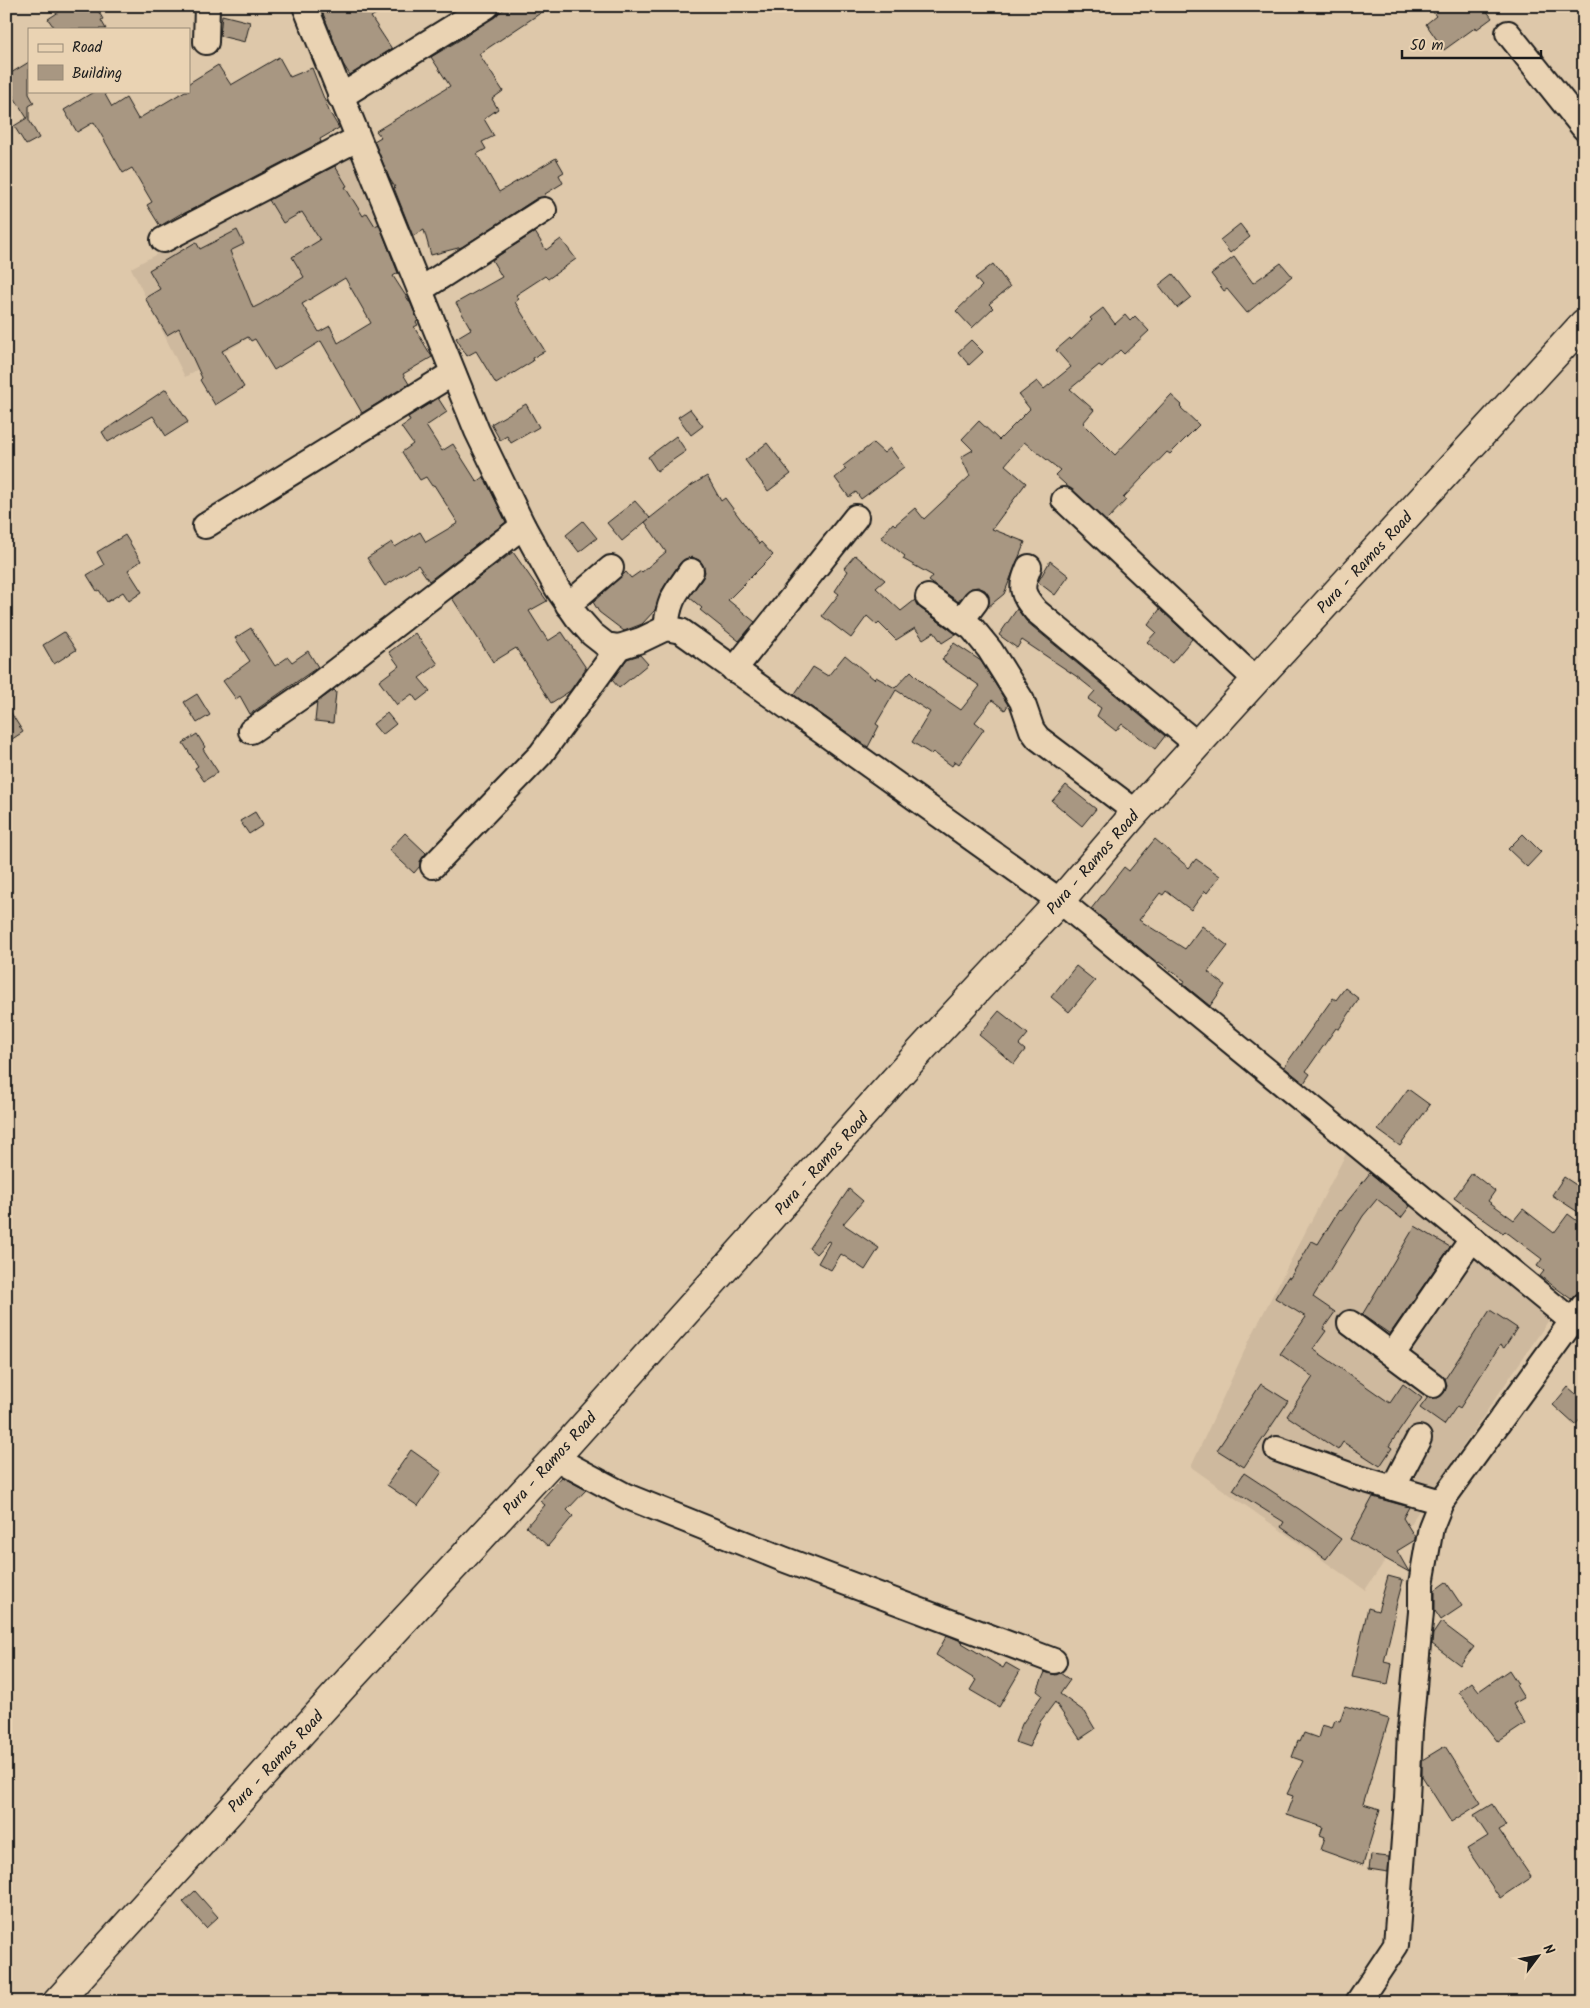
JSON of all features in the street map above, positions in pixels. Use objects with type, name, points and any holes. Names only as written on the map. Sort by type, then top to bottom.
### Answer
[{"type":"main road","name":"Pura - Ramos Road","points":[[57,2002],[336,1694],[555,1458],[916,1056],[1060,901],[1136,812],[1256,680],[1584,323]]},
{"type":"street","points":[[206,42],[207,6]]},
{"type":"street","points":[[304,6],[477,431],[523,526],[557,588],[568,605],[592,634],[606,645],[619,648],[666,628],[681,631],[1060,901],[1472,1239],[1578,1313],[1441,1502],[1431,1527],[1421,1584],[1421,1612],[1410,1730],[1396,1945],[1358,2002]]},
{"type":"street","points":[[340,97],[487,6]]},
{"type":"street","points":[[1508,33],[1584,128]]},
{"type":"street","points":[[163,240],[357,139]]},
{"type":"street","points":[[420,290],[544,210]]},
{"type":"street","points":[[205,526],[453,373]]},
{"type":"street","points":[[1064,500],[1256,680]]},
{"type":"street","points":[[734,670],[856,518]]},
{"type":"street","points":[[251,731],[311,690],[523,526]]},
{"type":"street","points":[[1029,567],[1022,584],[1023,593],[1036,611],[1198,745]]},
{"type":"street","points":[[568,605],[612,568]]},
{"type":"street","points":[[666,628],[668,608],[672,598],[691,571]]},
{"type":"street","points":[[928,597],[972,628],[990,650],[1022,701],[1032,730],[1038,738],[1136,812]]},
{"type":"street","points":[[961,621],[976,602]]},
{"type":"street","points":[[433,866],[541,754],[619,648]]},
{"type":"street","points":[[1394,1354],[1472,1239]]},
{"type":"street","points":[[1350,1323],[1433,1385]]},
{"type":"street","points":[[1393,1488],[1419,1438]]},
{"type":"street","points":[[1277,1449],[1352,1476],[1441,1502]]},
{"type":"street","points":[[555,1458],[626,1496],[783,1559],[1054,1661]]},
{"type":"shaded area","points":[[348,150],[394,249],[185,377],[131,268]]},
{"type":"shaded area","points":[[1350,1146],[1553,1314],[1365,1590],[1191,1467],[1249,1341]]},
{"type":"building","points":[[68,6],[95,6],[103,19],[101,20],[105,28],[54,28],[48,19]]},
{"type":"building","points":[[320,6],[389,6],[371,17],[392,49],[350,75],[343,64]]},
{"type":"building","points":[[509,6],[551,6],[479,54],[503,91],[492,99],[498,109],[484,119],[494,136],[482,142],[486,149],[477,154],[499,192],[556,158],[564,172],[559,175],[563,183],[545,194],[546,197],[537,198],[462,247],[431,255],[424,230],[413,236],[395,187],[389,178],[374,141],[381,137],[376,131],[450,86],[431,57],[463,38]]},
{"type":"building","points":[[1428,6],[1483,6],[1492,18],[1444,50],[1426,24],[1436,16]]},
{"type":"building","points":[[222,15],[250,22],[245,42],[220,36]]},
{"type":"building","points":[[279,57],[290,77],[312,68],[329,111],[339,128],[320,139],[321,142],[160,226],[147,205],[152,202],[132,168],[123,173],[94,122],[77,132],[64,110],[93,92],[104,92],[112,107],[126,98],[138,119],[183,92],[190,92],[190,82],[218,65],[231,85]]},
{"type":"building","points":[[28,63],[28,92],[34,103],[29,106],[29,120],[39,138],[26,145],[14,126],[27,118],[12,94],[6,98],[6,76]]},
{"type":"building","points":[[335,166],[347,186],[345,187],[363,216],[367,213],[375,226],[379,224],[398,273],[393,276],[411,304],[418,321],[416,322],[418,325],[414,327],[432,357],[403,374],[409,384],[362,413],[321,341],[274,370],[255,339],[251,341],[248,337],[222,351],[244,387],[215,405],[200,380],[202,378],[179,328],[167,335],[145,298],[160,289],[149,270],[196,242],[200,249],[237,230],[244,244],[230,251],[253,308],[304,277],[292,257],[320,240],[302,212],[283,223],[269,200]],"holes":[[[345,278],[371,323],[338,343],[330,326],[319,332],[302,304]]]},
{"type":"building","points":[[1240,224],[1250,237],[1230,253],[1220,240]]},
{"type":"building","points":[[535,232],[546,250],[561,239],[576,259],[548,279],[545,276],[516,295],[519,299],[515,302],[545,351],[532,358],[533,361],[496,384],[476,351],[467,356],[456,338],[471,329],[456,303],[502,277],[492,260]]},
{"type":"building","points":[[1234,257],[1253,283],[1281,263],[1292,276],[1247,313],[1227,289],[1224,291],[1211,274]]},
{"type":"building","points":[[993,264],[1010,287],[989,304],[993,308],[972,328],[956,311],[982,286],[975,278]]},
{"type":"building","points":[[1173,274],[1191,297],[1177,308],[1159,285]]},
{"type":"building","points":[[1103,308],[1115,324],[1125,315],[1130,321],[1135,316],[1149,331],[1124,354],[1120,350],[1102,367],[1099,365],[1070,389],[1094,410],[1083,423],[1115,455],[1171,395],[1182,405],[1180,407],[1199,425],[1170,454],[1167,452],[1123,498],[1126,500],[1106,521],[1055,475],[1060,470],[1024,442],[1005,465],[1026,483],[992,529],[1025,542],[1004,594],[988,607],[989,596],[985,590],[978,587],[971,588],[958,602],[929,581],[933,576],[903,559],[905,556],[881,537],[893,523],[895,525],[915,508],[924,519],[970,476],[961,457],[973,450],[962,439],[979,421],[999,440],[1030,409],[1019,395],[1037,381],[1044,389],[1071,367],[1056,350],[1070,338],[1071,340],[1092,320],[1090,318]]},
{"type":"building","points":[[971,340],[983,352],[969,365],[958,352]]},
{"type":"building","points":[[166,389],[188,422],[166,436],[153,416],[108,442],[102,432]]},
{"type":"building","points":[[438,398],[447,412],[426,426],[442,451],[453,444],[477,482],[484,477],[506,522],[429,581],[418,565],[385,586],[367,558],[392,542],[395,547],[420,532],[426,542],[458,523],[434,485],[432,486],[426,477],[420,480],[402,452],[413,444],[401,427],[410,421],[408,417]]},
{"type":"building","points":[[526,404],[539,427],[511,443],[507,436],[500,440],[491,424]]},
{"type":"building","points":[[690,409],[703,426],[691,435],[678,417]]},
{"type":"building","points":[[676,436],[686,451],[657,471],[648,457]]},
{"type":"building","points":[[767,443],[791,474],[768,491],[745,460]]},
{"type":"building","points":[[873,443],[884,453],[890,448],[904,467],[861,499],[856,492],[849,497],[835,478],[846,469],[843,466]]},
{"type":"building","points":[[707,476],[721,501],[725,498],[759,544],[761,542],[773,555],[728,600],[755,622],[739,641],[700,610],[702,608],[689,597],[705,572],[699,560],[692,557],[680,563],[662,590],[655,610],[642,624],[624,631],[599,612],[593,602],[626,572],[631,578],[642,572],[666,552],[645,522],[692,485]]},
{"type":"building","points":[[635,501],[650,518],[622,541],[607,523]]},
{"type":"building","points":[[583,521],[597,538],[579,552],[566,535]]},
{"type":"building","points":[[125,535],[141,561],[128,570],[142,592],[129,601],[123,592],[107,602],[87,575],[104,565],[97,552]]},
{"type":"building","points":[[513,552],[547,601],[529,611],[548,641],[562,632],[586,668],[570,691],[551,703],[516,648],[493,662],[452,598]]},
{"type":"building","points":[[855,555],[885,580],[876,588],[901,611],[915,600],[920,608],[956,634],[942,643],[934,632],[923,639],[915,628],[896,640],[879,623],[877,625],[867,616],[851,638],[822,616],[839,594],[835,591],[848,571],[844,568]]},
{"type":"building","points":[[1050,561],[1069,576],[1055,595],[1038,582]]},
{"type":"building","points":[[1017,609],[1027,622],[1165,736],[1155,749],[1122,724],[1116,731],[1097,716],[1101,708],[1088,699],[1095,691],[1076,676],[1022,640],[1017,648],[999,635]]},
{"type":"building","points":[[1160,609],[1192,639],[1172,663],[1147,642],[1156,632],[1148,625]]},
{"type":"building","points":[[251,628],[275,666],[288,657],[292,662],[308,651],[318,667],[250,714],[240,696],[236,699],[223,681],[250,661],[235,638]]},
{"type":"building","points":[[64,632],[76,650],[54,664],[43,645]]},
{"type":"building","points":[[415,633],[438,664],[419,678],[430,691],[417,701],[412,694],[397,705],[379,681],[399,666],[389,652]]},
{"type":"building","points":[[954,643],[981,661],[1008,705],[1005,710],[992,700],[975,722],[984,729],[959,764],[955,761],[952,766],[933,752],[931,754],[912,742],[930,712],[896,690],[876,724],[879,726],[868,747],[794,695],[813,667],[828,676],[845,655],[874,679],[876,677],[895,688],[911,671],[926,686],[961,710],[980,686],[942,660]]},
{"type":"building","points":[[640,655],[648,664],[619,688],[612,680],[627,659]]},
{"type":"building","points":[[334,690],[336,692],[333,723],[315,721],[317,702]]},
{"type":"building","points":[[197,694],[210,715],[197,723],[184,702]]},
{"type":"building","points":[[6,705],[23,732],[6,743]]},
{"type":"building","points":[[387,713],[396,724],[382,735],[373,724]]},
{"type":"building","points":[[197,734],[205,747],[203,749],[218,772],[204,781],[195,768],[198,766],[183,743]]},
{"type":"building","points":[[1066,785],[1096,809],[1082,826],[1052,801]]},
{"type":"building","points":[[255,812],[263,825],[249,834],[240,821]]},
{"type":"building","points":[[405,833],[426,853],[420,862],[420,866],[414,873],[389,850]]},
{"type":"building","points":[[1523,834],[1541,852],[1527,867],[1508,849]]},
{"type":"building","points":[[1155,839],[1189,868],[1196,859],[1220,876],[1207,893],[1205,891],[1191,910],[1166,891],[1163,895],[1160,893],[1139,920],[1185,949],[1202,926],[1228,946],[1208,972],[1225,985],[1210,1006],[1183,984],[1185,981],[1158,963],[1091,909],[1124,867],[1129,871]]},
{"type":"building","points":[[1076,966],[1095,981],[1069,1012],[1051,997]]},
{"type":"building","points":[[1345,988],[1359,999],[1339,1029],[1336,1028],[1306,1071],[1310,1074],[1304,1083],[1284,1067],[1333,998],[1336,1000]]},
{"type":"building","points":[[999,1011],[1028,1034],[1019,1045],[1025,1050],[1014,1064],[979,1035]]},
{"type":"building","points":[[1408,1089],[1430,1105],[1400,1146],[1378,1130]]},
{"type":"building","points":[[1370,1173],[1410,1206],[1401,1218],[1377,1199],[1363,1216],[1313,1297],[1335,1312],[1323,1329],[1326,1331],[1313,1349],[1390,1403],[1403,1384],[1422,1398],[1389,1446],[1392,1448],[1380,1466],[1343,1442],[1338,1450],[1287,1416],[1313,1377],[1280,1354],[1306,1317],[1275,1298],[1288,1277],[1290,1278],[1312,1241],[1318,1244],[1339,1210]]},
{"type":"building","points":[[1472,1173],[1495,1191],[1488,1201],[1514,1220],[1523,1209],[1554,1233],[1568,1214],[1584,1226],[1584,1286],[1571,1299],[1540,1276],[1544,1271],[1537,1266],[1542,1259],[1505,1231],[1503,1233],[1454,1198]]},
{"type":"building","points":[[1564,1177],[1584,1190],[1584,1216],[1552,1195]]},
{"type":"building","points":[[849,1189],[863,1201],[843,1224],[879,1248],[865,1270],[841,1254],[831,1270],[818,1263],[830,1242],[828,1241],[816,1254],[809,1248]]},
{"type":"building","points":[[1415,1226],[1450,1247],[1390,1334],[1362,1315]]},
{"type":"building","points":[[1490,1310],[1517,1328],[1504,1348],[1500,1345],[1460,1408],[1457,1406],[1444,1425],[1420,1408],[1428,1397],[1438,1398],[1444,1393],[1447,1386],[1445,1379]]},
{"type":"building","points":[[1261,1384],[1288,1401],[1244,1467],[1217,1450]]},
{"type":"building","points":[[1568,1387],[1584,1401],[1584,1415],[1575,1425],[1553,1405]]},
{"type":"building","points":[[411,1450],[442,1472],[418,1506],[387,1485]]},
{"type":"building","points":[[1244,1473],[1341,1539],[1326,1559],[1281,1527],[1284,1522],[1233,1490]]},
{"type":"building","points":[[562,1477],[586,1490],[567,1510],[573,1516],[548,1546],[526,1527],[545,1505],[540,1501]]},
{"type":"building","points":[[1373,1497],[1409,1507],[1403,1518],[1415,1540],[1397,1551],[1409,1572],[1350,1539]]},
{"type":"building","points":[[1388,1576],[1403,1580],[1384,1662],[1392,1664],[1388,1684],[1352,1677],[1368,1608],[1378,1611]]},
{"type":"building","points":[[1446,1582],[1462,1606],[1441,1620],[1435,1611],[1435,1590]]},
{"type":"building","points":[[1441,1622],[1474,1647],[1460,1665],[1432,1644],[1433,1634]]},
{"type":"building","points":[[947,1635],[963,1642],[1003,1668],[1006,1663],[1020,1671],[999,1707],[970,1690],[976,1680],[936,1655]]},
{"type":"building","points":[[1509,1670],[1524,1698],[1513,1704],[1525,1724],[1498,1742],[1459,1692],[1472,1682],[1479,1691]]},
{"type":"building","points":[[1045,1672],[1056,1675],[1060,1673],[1070,1680],[1060,1694],[1085,1712],[1095,1729],[1080,1739],[1055,1702],[1040,1722],[1029,1747],[1015,1742],[1022,1724],[1042,1695],[1037,1691]]},
{"type":"building","points":[[1345,1706],[1389,1719],[1363,1804],[1380,1809],[1363,1865],[1321,1850],[1325,1837],[1320,1835],[1323,1827],[1286,1815],[1293,1796],[1287,1794],[1303,1761],[1292,1757],[1298,1741],[1300,1742],[1304,1733],[1318,1738],[1322,1725],[1332,1728],[1335,1720],[1340,1721]]},
{"type":"building","points":[[1445,1746],[1481,1803],[1451,1822],[1422,1776],[1422,1760]]},
{"type":"building","points":[[1492,1804],[1506,1826],[1499,1830],[1531,1877],[1500,1898],[1467,1849],[1488,1836],[1474,1815]]},
{"type":"building","points":[[1371,1855],[1389,1857],[1388,1872],[1369,1869]]},
{"type":"building","points":[[195,1891],[218,1917],[206,1928],[183,1902]]}]
